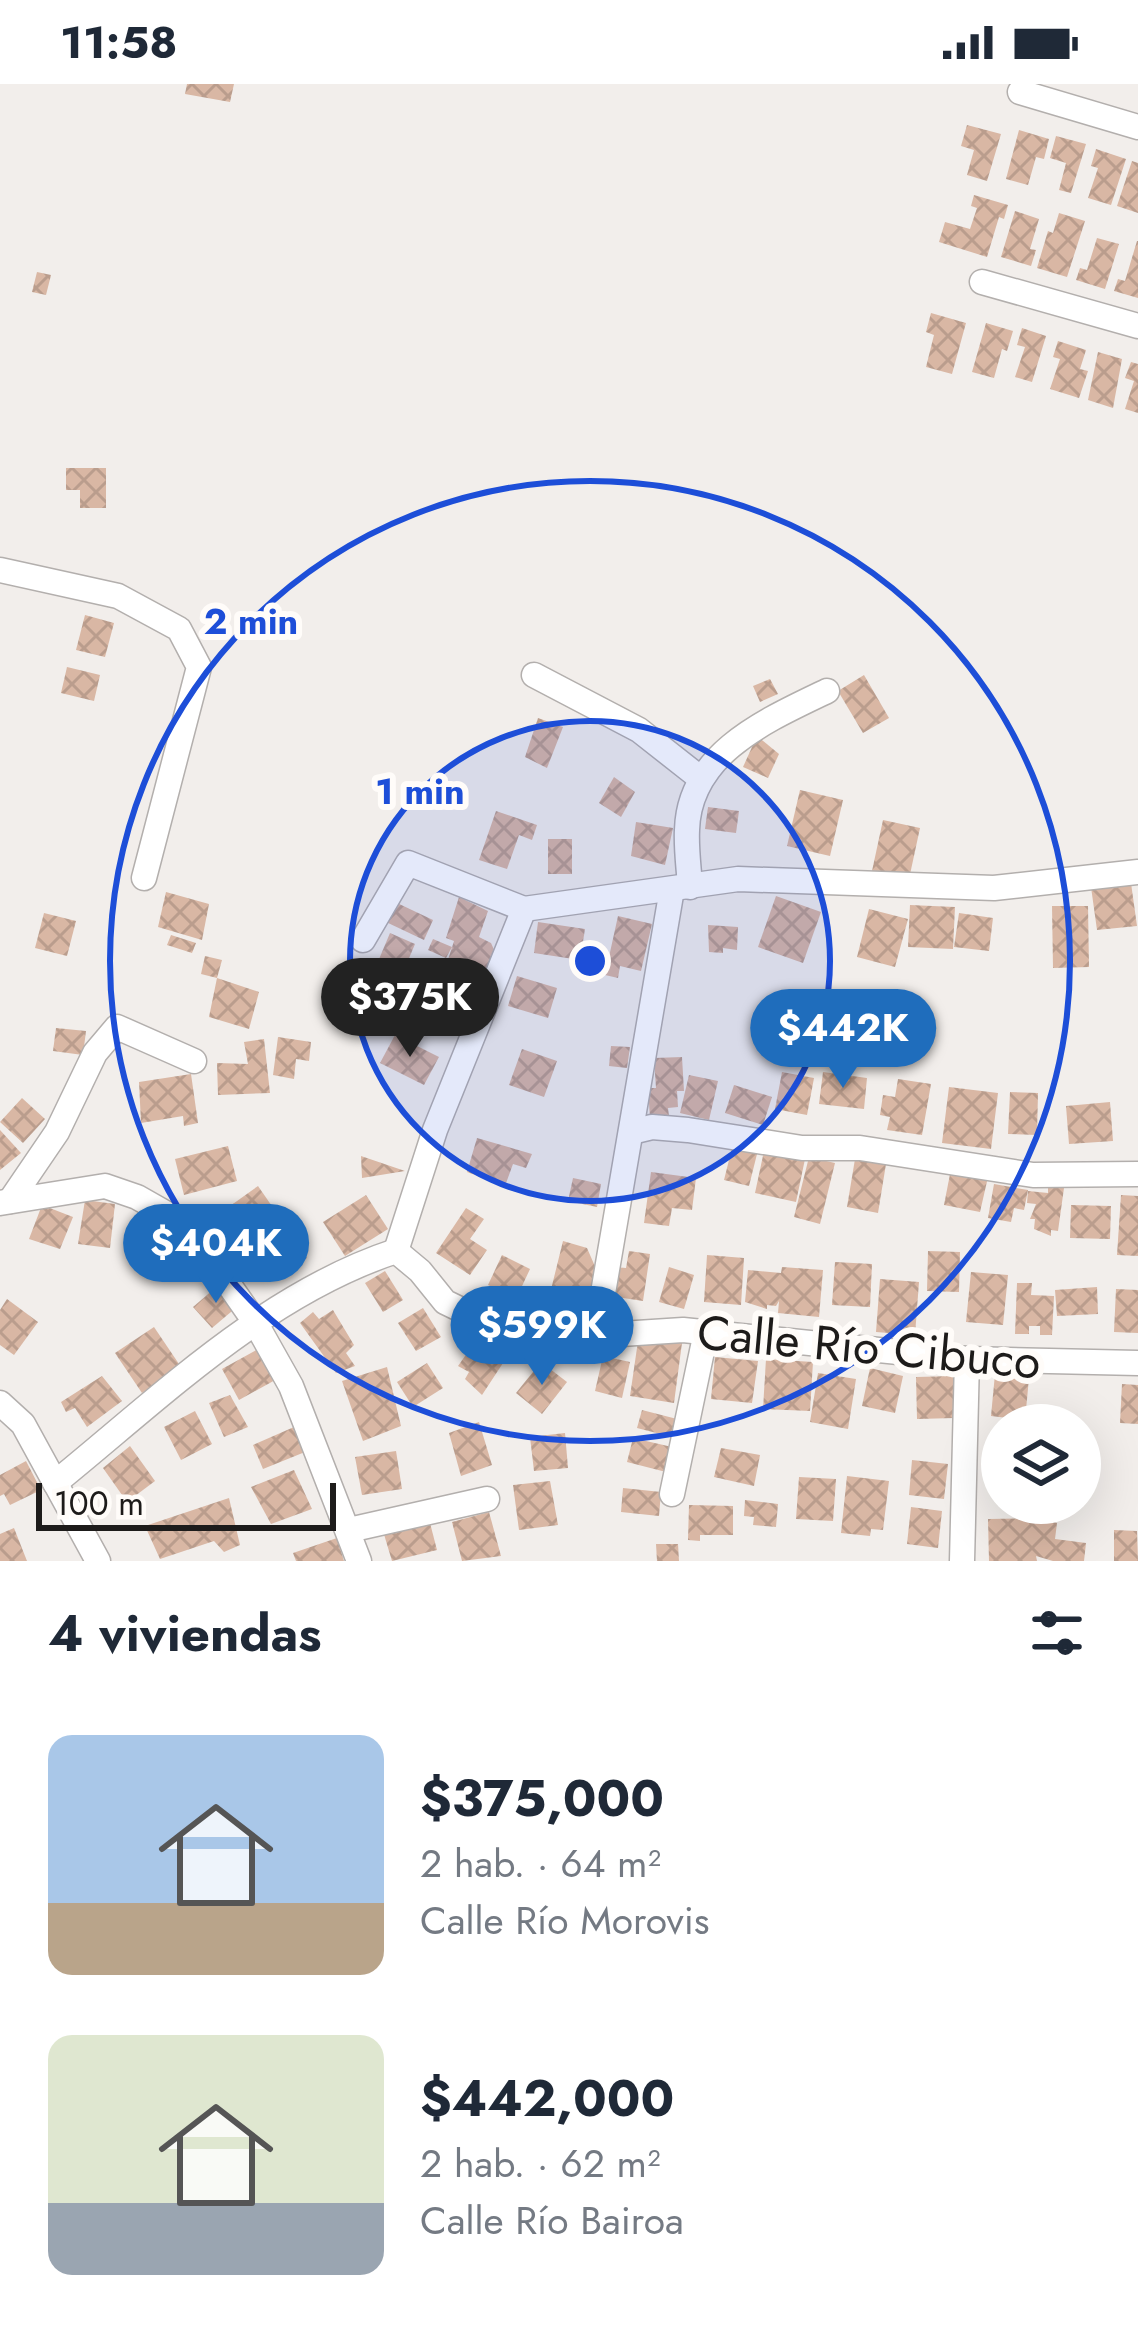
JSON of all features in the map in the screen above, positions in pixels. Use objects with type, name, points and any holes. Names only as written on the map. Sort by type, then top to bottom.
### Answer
[{"type":"street","points":[[1020,92],[1138,127]]},
{"type":"street","points":[[982,282],[1138,326]]},
{"type":"street","points":[[0,570],[118,596],[179,629],[200,668],[144,878]]},
{"type":"street","points":[[534,675],[639,730],[700,778]]},
{"type":"street","points":[[596,1334],[681,888],[686,826],[700,778],[751,728],[826,692]]},
{"type":"street","points":[[363,940],[408,862],[524,909],[738,879],[994,888],[1138,872]]},
{"type":"street","points":[[56,1483],[255,1322],[353,1266],[395,1251],[435,1130],[524,909]]},
{"type":"street","points":[[5,1202],[56,1132],[95,1053],[117,1027],[194,1061]]},
{"type":"street","points":[[631,1132],[652,1127],[802,1148],[860,1148],[1033,1175],[1138,1174]]},
{"type":"street","points":[[5,1202],[105,1186],[161,1208],[188,1226],[255,1322],[291,1387],[359,1561]]},
{"type":"street","name":"Calle Río Cibuco","points":[[395,1251],[420,1271],[445,1302],[509,1333],[564,1340],[596,1334],[706,1332],[967,1359],[1138,1363]]},
{"type":"street","points":[[672,1494],[706,1332]]},
{"type":"street","points":[[962,1561],[967,1359]]},
{"type":"street","points":[[0,1403],[23,1424],[95,1560]]},
{"type":"street","points":[[349,1530],[487,1499]]},
{"type":"building","points":[[187,84],[234,84],[230,102],[185,94]]},
{"type":"building","points":[[967,125],[1001,134],[987,181],[967,175],[974,150],[961,146]]},
{"type":"building","points":[[1019,130],[1049,139],[1044,159],[1036,157],[1028,185],[1006,179]]},
{"type":"building","points":[[1056,136],[1086,144],[1071,193],[1059,190],[1066,163],[1050,158]]},
{"type":"building","points":[[1096,149],[1126,159],[1111,205],[1088,198],[1098,168],[1091,166]]},
{"type":"building","points":[[1132,161],[1138,163],[1138,213],[1117,206]]},
{"type":"building","points":[[974,195],[1008,205],[1004,219],[999,217],[987,257],[939,242],[945,222],[970,229],[977,208],[971,206]]},
{"type":"building","points":[[1015,211],[1039,219],[1030,249],[1036,250],[1031,266],[1001,257]]},
{"type":"building","points":[[1059,213],[1085,221],[1067,277],[1037,268]]},
{"type":"building","points":[[1097,238],[1119,244],[1105,289],[1076,280],[1080,268],[1087,270]]},
{"type":"building","points":[[1137,241],[1138,298],[1114,291],[1118,279],[1125,281]]},
{"type":"building","points":[[37,272],[51,275],[46,295],[32,292]]},
{"type":"building","points":[[931,313],[966,323],[952,374],[926,367],[934,335],[926,332]]},
{"type":"building","points":[[986,323],[1013,331],[994,378],[972,372]]},
{"type":"building","points":[[1022,328],[1046,336],[1032,382],[1015,377],[1025,347],[1017,345]]},
{"type":"building","points":[[1058,341],[1086,350],[1080,369],[1088,371],[1079,398],[1050,389],[1060,359],[1053,357]]},
{"type":"building","points":[[1098,352],[1122,359],[1113,408],[1088,400]]},
{"type":"building","points":[[1131,362],[1138,364],[1138,413],[1125,409],[1134,381],[1125,378]]},
{"type":"building","points":[[66,468],[106,468],[106,508],[80,508],[80,490],[66,490]]},
{"type":"building","points":[[85,615],[114,623],[105,657],[76,650]]},
{"type":"building","points":[[67,667],[100,675],[94,701],[61,693]]},
{"type":"building","points":[[864,675],[889,718],[863,733],[838,691]]},
{"type":"building","points":[[770,679],[778,694],[760,702],[753,686]]},
{"type":"building","points":[[538,718],[563,727],[547,768],[525,757]]},
{"type":"building","points":[[757,736],[779,754],[768,778],[743,767]]},
{"type":"building","points":[[614,777],[635,792],[621,817],[599,803]]},
{"type":"building","points":[[800,790],[843,800],[830,856],[787,846]]},
{"type":"building","points":[[708,807],[739,811],[736,833],[705,829]]},
{"type":"building","points":[[496,811],[537,825],[532,840],[519,835],[507,869],[479,860]]},
{"type":"building","points":[[883,820],[920,828],[909,879],[872,871]]},
{"type":"building","points":[[636,822],[673,828],[665,865],[631,856]]},
{"type":"building","points":[[548,839],[572,839],[572,874],[548,874]]},
{"type":"building","points":[[1131,883],[1137,926],[1097,930],[1091,887]]},
{"type":"building","points":[[166,892],[209,904],[202,940],[158,927]]},
{"type":"building","points":[[776,896],[821,912],[803,963],[758,947]]},
{"type":"building","points":[[459,897],[488,911],[479,937],[491,943],[495,952],[485,979],[446,966],[454,941],[446,938]]},
{"type":"building","points":[[395,902],[433,920],[424,940],[386,922]]},
{"type":"building","points":[[910,905],[955,907],[953,949],[908,947]]},
{"type":"building","points":[[1052,906],[1088,906],[1089,967],[1053,968]]},
{"type":"building","points":[[869,909],[908,919],[895,967],[857,957]]},
{"type":"building","points":[[44,913],[76,921],[67,956],[35,948]]},
{"type":"building","points":[[959,913],[993,918],[989,951],[954,947]]},
{"type":"building","points":[[618,916],[652,924],[641,971],[620,966],[618,978],[605,975]]},
{"type":"building","points":[[538,922],[585,929],[580,960],[534,953]]},
{"type":"building","points":[[708,925],[738,927],[737,950],[709,952]]},
{"type":"building","points":[[390,933],[415,944],[402,975],[377,964]]},
{"type":"building","points":[[171,935],[196,943],[192,953],[167,945]]},
{"type":"building","points":[[433,939],[452,947],[446,958],[428,950]]},
{"type":"building","points":[[205,956],[222,960],[217,978],[201,974]]},
{"type":"building","points":[[517,976],[557,988],[548,1018],[508,1006]]},
{"type":"building","points":[[217,978],[259,992],[249,1029],[209,1017]]},
{"type":"building","points":[[353,987],[371,1002],[360,1016],[342,1001]]},
{"type":"building","points":[[422,1001],[460,1013],[451,1034],[415,1020]]},
{"type":"building","points":[[56,1028],[86,1031],[83,1055],[53,1051]]},
{"type":"building","points":[[395,1035],[439,1057],[424,1085],[380,1063]]},
{"type":"building","points":[[278,1037],[311,1042],[309,1061],[296,1059],[294,1079],[273,1075]]},
{"type":"building","points":[[264,1039],[270,1093],[218,1095],[217,1063],[248,1064],[244,1042]]},
{"type":"building","points":[[611,1046],[630,1047],[627,1068],[609,1066]]},
{"type":"building","points":[[522,1049],[557,1061],[544,1097],[509,1085]]},
{"type":"building","points":[[682,1057],[684,1091],[677,1091],[678,1107],[668,1108],[669,1116],[650,1118],[648,1088],[656,1088],[654,1058]]},
{"type":"building","points":[[782,1072],[814,1078],[807,1115],[775,1109]]},
{"type":"building","points":[[823,1072],[867,1078],[864,1109],[819,1104]]},
{"type":"building","points":[[191,1074],[198,1123],[184,1126],[183,1116],[141,1123],[139,1082]]},
{"type":"building","points":[[689,1075],[718,1081],[709,1120],[680,1113]]},
{"type":"building","points":[[898,1079],[931,1084],[922,1135],[887,1130],[890,1117],[880,1115],[883,1095],[895,1097]]},
{"type":"building","points":[[734,1085],[772,1097],[763,1125],[725,1113]]},
{"type":"building","points":[[949,1087],[998,1093],[991,1149],[942,1143]]},
{"type":"building","points":[[1010,1092],[1038,1093],[1037,1135],[1008,1134]]},
{"type":"building","points":[[22,1098],[45,1119],[23,1143],[0,1122]]},
{"type":"building","points":[[1110,1102],[1113,1141],[1069,1144],[1066,1106]]},
{"type":"building","points":[[0,1130],[21,1153],[0,1170]]},
{"type":"building","points":[[477,1138],[532,1154],[526,1168],[513,1164],[505,1186],[467,1172]]},
{"type":"building","points":[[228,1146],[237,1181],[184,1195],[175,1159]]},
{"type":"building","points":[[732,1148],[757,1154],[749,1186],[724,1180]]},
{"type":"building","points":[[764,1151],[805,1159],[796,1202],[755,1193]]},
{"type":"building","points":[[361,1156],[405,1171],[362,1178]]},
{"type":"building","points":[[809,1157],[835,1163],[820,1224],[794,1217]]},
{"type":"building","points":[[855,1159],[886,1164],[878,1213],[847,1207]]},
{"type":"building","points":[[951,1169],[988,1177],[980,1212],[944,1205]]},
{"type":"building","points":[[651,1172],[696,1178],[692,1210],[672,1208],[669,1226],[644,1223]]},
{"type":"building","points":[[573,1178],[601,1184],[597,1207],[568,1201]]},
{"type":"building","points":[[994,1184],[1028,1190],[1024,1210],[1014,1208],[1011,1222],[988,1218]]},
{"type":"building","points":[[258,1186],[276,1212],[241,1236],[223,1211]]},
{"type":"building","points":[[1048,1187],[1064,1188],[1058,1231],[1051,1230],[1051,1236],[1034,1229],[1035,1219],[1030,1219],[1036,1204],[1027,1203],[1028,1191],[1048,1193]]},
{"type":"building","points":[[366,1195],[388,1229],[345,1256],[323,1222]]},
{"type":"building","points":[[1121,1195],[1138,1196],[1138,1256],[1117,1255]]},
{"type":"building","points":[[85,1200],[115,1204],[110,1248],[78,1244]]},
{"type":"building","points":[[42,1205],[73,1217],[60,1249],[29,1239]]},
{"type":"building","points":[[1071,1205],[1111,1206],[1110,1239],[1070,1238]]},
{"type":"building","points":[[466,1208],[484,1219],[470,1239],[487,1250],[470,1275],[436,1253]]},
{"type":"building","points":[[288,1230],[307,1258],[277,1278],[258,1249]]},
{"type":"building","points":[[178,1236],[196,1257],[168,1280],[150,1260]]},
{"type":"building","points":[[563,1241],[587,1248],[597,1271],[587,1321],[555,1316],[553,1323],[543,1322]]},
{"type":"building","points":[[629,1251],[650,1254],[643,1301],[610,1296],[615,1267],[626,1268]]},
{"type":"building","points":[[928,1251],[960,1252],[959,1292],[927,1291]]},
{"type":"building","points":[[502,1255],[530,1269],[516,1299],[488,1285]]},
{"type":"building","points":[[707,1255],[744,1258],[741,1305],[704,1302]]},
{"type":"building","points":[[835,1262],[872,1264],[870,1307],[832,1305]]},
{"type":"building","points":[[669,1267],[694,1275],[684,1309],[659,1302]]},
{"type":"building","points":[[782,1267],[823,1270],[819,1317],[778,1313],[779,1301],[767,1309],[745,1302],[748,1270],[781,1273]]},
{"type":"building","points":[[385,1271],[403,1300],[383,1312],[365,1283]]},
{"type":"building","points":[[971,1272],[1008,1275],[1003,1325],[966,1322]]},
{"type":"building","points":[[880,1279],[919,1282],[915,1335],[876,1332]]},
{"type":"building","points":[[1017,1283],[1032,1283],[1031,1295],[1054,1296],[1052,1335],[1040,1335],[1040,1326],[1029,1326],[1029,1334],[1015,1334]]},
{"type":"building","points":[[220,1284],[238,1306],[212,1328],[193,1307]]},
{"type":"building","points":[[1097,1287],[1098,1314],[1057,1316],[1055,1290]]},
{"type":"building","points":[[1116,1289],[1138,1290],[1138,1333],[1114,1332]]},
{"type":"building","points":[[7,1299],[38,1322],[14,1355],[0,1345],[0,1310]]},
{"type":"building","points":[[423,1308],[441,1337],[416,1351],[398,1323]]},
{"type":"building","points":[[333,1310],[354,1345],[346,1353],[355,1366],[336,1373],[300,1323],[313,1312],[319,1319]]},
{"type":"building","points":[[154,1327],[181,1367],[142,1393],[115,1353]]},
{"type":"building","points":[[477,1339],[505,1360],[482,1395],[465,1379],[469,1372],[458,1366]]},
{"type":"building","points":[[638,1341],[682,1343],[674,1403],[630,1396]]},
{"type":"building","points":[[260,1348],[277,1379],[239,1400],[222,1369]]},
{"type":"building","points":[[603,1356],[630,1362],[622,1398],[595,1391]]},
{"type":"building","points":[[715,1357],[758,1361],[752,1403],[711,1399]]},
{"type":"building","points":[[766,1359],[813,1362],[810,1411],[763,1409]]},
{"type":"building","points":[[541,1362],[567,1382],[542,1414],[516,1393]]},
{"type":"building","points":[[427,1363],[443,1388],[413,1407],[397,1382]]},
{"type":"building","points":[[387,1367],[401,1426],[363,1441],[342,1381]]},
{"type":"building","points":[[870,1368],[903,1376],[895,1413],[862,1406]]},
{"type":"building","points":[[818,1373],[856,1379],[848,1429],[810,1422]]},
{"type":"building","points":[[995,1374],[1029,1378],[1027,1404],[992,1404]]},
{"type":"building","points":[[102,1376],[122,1401],[87,1427],[75,1408],[66,1412],[61,1402]]},
{"type":"building","points":[[953,1376],[955,1418],[917,1419],[916,1377]]},
{"type":"building","points":[[1122,1384],[1138,1385],[1138,1424],[1120,1423]]},
{"type":"building","points":[[230,1395],[248,1427],[224,1437],[209,1403]]},
{"type":"building","points":[[642,1410],[677,1419],[672,1437],[637,1428]]},
{"type":"building","points":[[195,1411],[212,1444],[181,1460],[164,1427]]},
{"type":"building","points":[[479,1422],[492,1465],[461,1476],[449,1433]]},
{"type":"building","points":[[294,1427],[305,1452],[263,1469],[253,1445]]},
{"type":"building","points":[[565,1433],[568,1468],[534,1471],[530,1437]]},
{"type":"building","points":[[633,1438],[672,1447],[666,1472],[627,1462]]},
{"type":"building","points":[[130,1446],[155,1481],[127,1502],[103,1468]]},
{"type":"building","points":[[721,1448],[760,1455],[754,1486],[714,1477]]},
{"type":"building","points":[[396,1451],[402,1489],[362,1495],[355,1457]]},
{"type":"building","points":[[912,1460],[948,1464],[944,1499],[909,1495]]},
{"type":"building","points":[[26,1461],[41,1490],[10,1505],[4,1494],[0,1496],[0,1475]]},
{"type":"building","points":[[294,1470],[312,1509],[271,1524],[251,1487]]},
{"type":"building","points":[[847,1476],[889,1481],[883,1530],[871,1529],[870,1536],[841,1533]]},
{"type":"building","points":[[799,1477],[836,1479],[833,1521],[796,1519]]},
{"type":"building","points":[[550,1481],[558,1525],[519,1530],[513,1485]]},
{"type":"building","points":[[623,1488],[661,1492],[659,1516],[621,1512]]},
{"type":"building","points":[[229,1498],[240,1545],[224,1552],[214,1541],[160,1559],[145,1526]]},
{"type":"building","points":[[745,1500],[778,1504],[776,1527],[753,1525],[754,1517],[744,1516]]},
{"type":"building","points":[[689,1505],[733,1506],[733,1535],[700,1535],[700,1541],[688,1540]]},
{"type":"building","points":[[911,1507],[942,1511],[938,1548],[907,1544]]},
{"type":"building","points":[[489,1512],[501,1556],[462,1561],[452,1522]]},
{"type":"building","points":[[430,1523],[437,1550],[392,1561],[383,1531]]},
{"type":"building","points":[[988,1524],[1057,1524],[1055,1539],[1086,1543],[1084,1561],[1036,1556],[1037,1561],[989,1561]]},
{"type":"building","points":[[14,1528],[27,1561],[0,1561],[0,1534]]},
{"type":"building","points":[[1114,1530],[1137,1531],[1138,1561],[1114,1561]]},
{"type":"building","points":[[337,1538],[344,1561],[296,1561],[293,1553]]},
{"type":"building","points":[[656,1544],[678,1544],[679,1561],[657,1561]]}]
